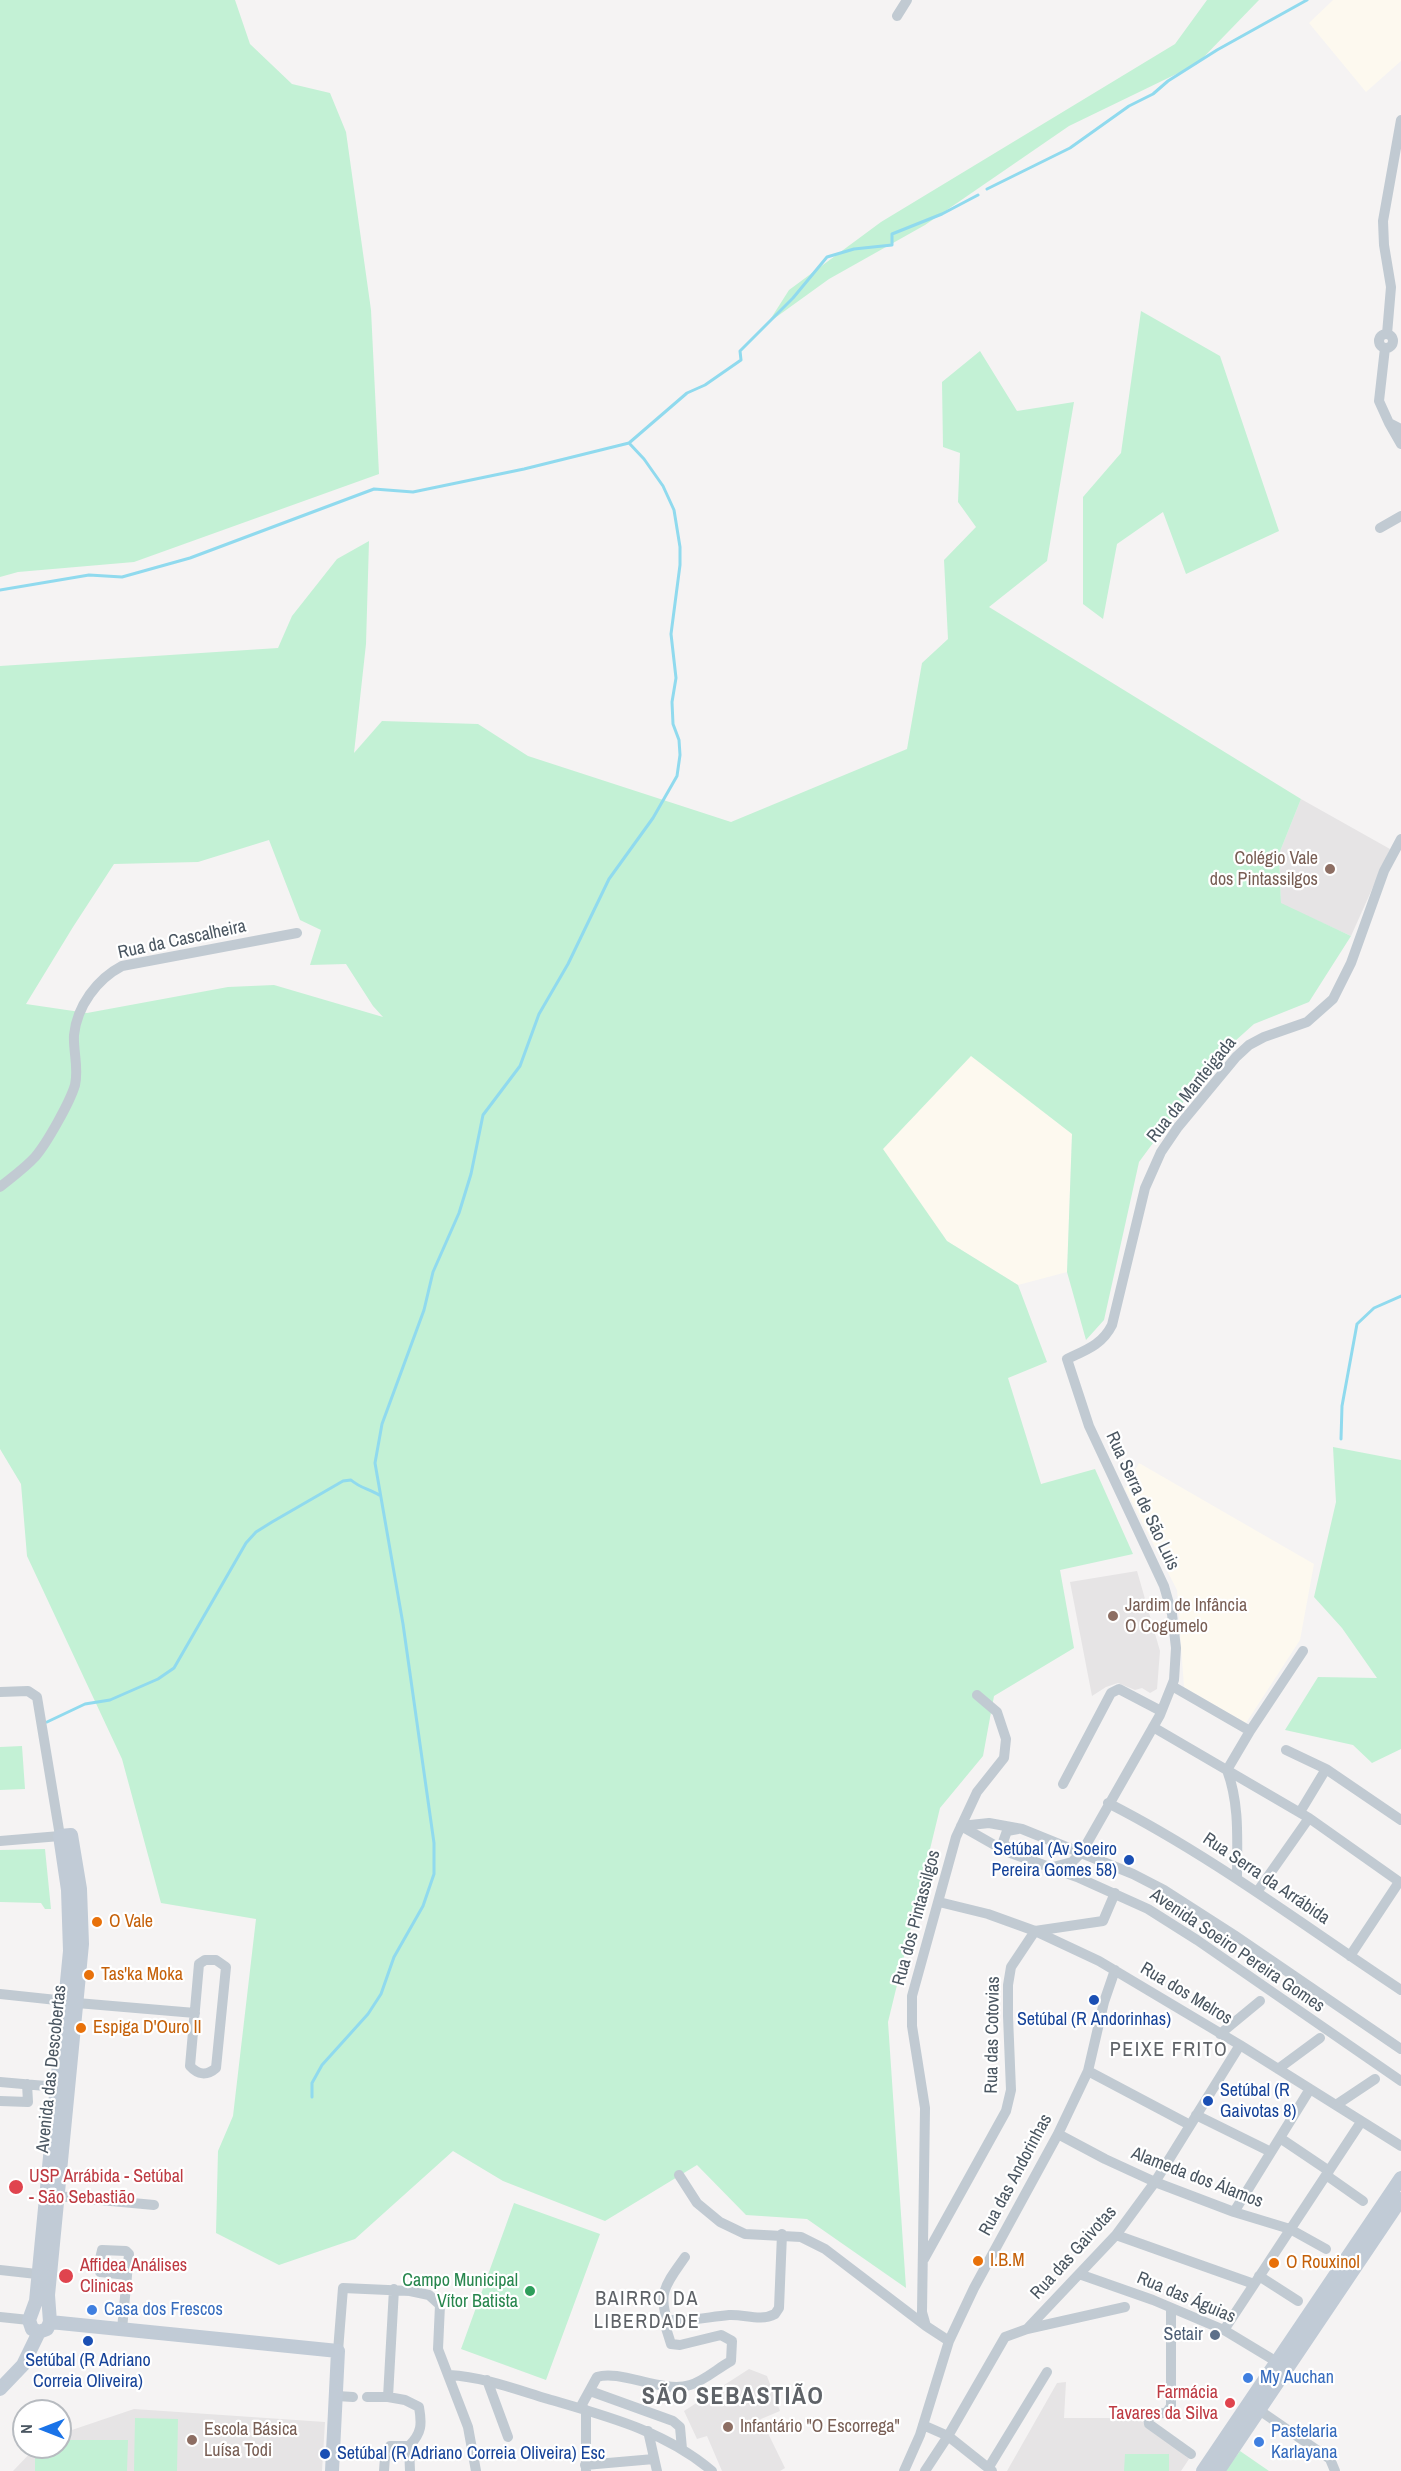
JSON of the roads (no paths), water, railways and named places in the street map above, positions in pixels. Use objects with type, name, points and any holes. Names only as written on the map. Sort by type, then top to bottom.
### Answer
[{"type":"street","points":[[897,16],[907,0]]},
{"type":"street","points":[[1401,120],[1398,151],[1382,233],[1391,287],[1391,342],[1379,401],[1401,444]]},
{"type":"street","points":[[1389,423],[1401,429]]},
{"type":"street","points":[[1380,528],[1401,516]]},
{"type":"street","name":"Rua da Manteigada","points":[[1067,1359],[1098,1345],[1106,1337],[1112,1325],[1145,1188],[1161,1152],[1178,1127],[1236,1057],[1249,1045],[1264,1037],[1307,1023],[1333,999],[1351,963],[1384,871],[1401,839]]},
{"type":"street","name":"Rua da Cascalheira","points":[[0,1187],[34,1159],[64,1108],[75,1086],[74,1034],[81,1007],[111,971],[122,966],[297,933]]},
{"type":"street","name":"Rua Serra de São Luis","points":[[1067,1359],[1089,1426],[1164,1586],[1172,1614],[1176,1648],[1172,1686],[1161,1712],[1082,1852]]},
{"type":"street","points":[[1227,1770],[1303,1652]]},
{"type":"street","points":[[1172,1686],[1250,1731]]},
{"type":"street","points":[[1064,1784],[1111,1693],[1119,1689],[1161,1712]]},
{"type":"street","name":"Avenida das Descobertas","points":[[0,1692],[32,1692],[39,1704],[60,1836],[71,1835],[80,1889],[82,1944],[57,2087],[44,2275],[50,2320]]},
{"type":"street","name":"Rua dos Pintassilgos","points":[[926,2326],[922,2312],[925,2108],[912,2026],[912,1996],[960,1826],[977,1792],[1004,1758],[1006,1739],[998,1712],[977,1695]]},
{"type":"street","points":[[1153,1727],[1305,1815],[1400,1883],[1350,1956]]},
{"type":"street","points":[[1286,1750],[1326,1769],[1401,1820]]},
{"type":"street","points":[[1257,1892],[1305,1815],[1326,1769]]},
{"type":"street","points":[[1227,1770],[1235,1791],[1237,1812],[1237,1878]]},
{"type":"street","name":"Rua Serra da Arrábida","points":[[1108,1803],[1164,1831],[1401,1990]]},
{"type":"street","name":"Avenida Soeiro Pereira Gomes","points":[[960,1826],[989,1823],[1022,1829],[1082,1852],[1164,1890],[1401,2049]]},
{"type":"street","name":"Avenida Soeiro Pereira Gomes","points":[[960,1826],[1012,1854],[1115,1893],[1148,1909],[1197,1940],[1401,2081]]},
{"type":"street","points":[[1012,1854],[1003,1842],[1004,1836],[1007,1831],[1022,1829]]},
{"type":"street","points":[[0,1841],[60,1836]]},
{"type":"street","points":[[1048,1868],[1072,1862],[1082,1852]]},
{"type":"street","points":[[1035,1931],[1103,1921],[1115,1893]]},
{"type":"street","name":"Rua dos Melros","points":[[939,1902],[988,1914],[1035,1931],[1115,1970],[1401,2146]]},
{"type":"street","name":"Rua das Cotovias","points":[[922,2262],[1006,2111],[1011,2090],[1008,2016],[1011,1967],[1035,1931]]},
{"type":"street","points":[[209,1959],[220,1961],[226,1967],[216,2068],[202,2074],[196,2073],[190,2066],[195,2013],[199,1964],[209,1959]]},
{"type":"street","name":"Rua das Andorinhas","points":[[904,2471],[923,2425],[949,2341],[974,2288],[1058,2134],[1088,2071],[1104,2002],[1115,1970]]},
{"type":"street","points":[[0,1994],[195,2013]]},
{"type":"street","points":[[1220,2034],[1260,2001]]},
{"type":"street","name":"Avenida das Descobertas","points":[[29,2317],[44,2275],[57,2196],[71,2002]]},
{"type":"street","points":[[1278,2069],[1320,2038]]},
{"type":"street","name":"Rua das Gaivotas","points":[[930,2469],[1005,2337],[1027,2329],[1116,2235],[1155,2182],[1240,2045]]},
{"type":"street","points":[[1088,2071],[1190,2125]]},
{"type":"street","points":[[1336,2105],[1375,2079]]},
{"type":"street","points":[[0,2082],[57,2087]]},
{"type":"street","points":[[0,2101],[28,2102],[27,2084]]},
{"type":"street","points":[[1234,2212],[1310,2089]]},
{"type":"street","points":[[1196,2115],[1271,2152]]},
{"type":"street","points":[[1224,2330],[1361,2122]]},
{"type":"street","name":"Alameda dos Álamos","points":[[1058,2134],[1155,2182],[1234,2212],[1290,2229],[1326,2249]]},
{"type":"street","points":[[1280,2138],[1363,2201]]},
{"type":"street","points":[[679,2175],[697,2203],[720,2222],[745,2234],[782,2234],[801,2237],[825,2249],[949,2341]]},
{"type":"street","points":[[1203,2471],[1401,2178]]},
{"type":"street","points":[[57,2196],[154,2205]]},
{"type":"street","points":[[1218,2471],[1401,2199]]},
{"type":"street","points":[[923,2210],[927,2218],[933,2222],[940,2222],[948,2216]]},
{"type":"street","points":[[654,2459],[586,2468],[583,2409],[597,2377],[605,2374],[639,2382],[690,2385],[731,2361],[732,2341],[721,2335],[680,2345],[671,2344],[666,2328],[672,2320],[694,2321],[731,2315],[760,2318],[775,2314],[779,2308],[782,2234]]},
{"type":"street","points":[[1116,2235],[1257,2280],[1298,2301]]},
{"type":"street","points":[[669,2324],[662,2308],[662,2295],[685,2257]]},
{"type":"street","points":[[0,2270],[44,2275]]},
{"type":"street","name":"Rua das Águias","points":[[1078,2274],[1224,2330],[1277,2362]]},
{"type":"street","points":[[122,2329],[127,2275]]},
{"type":"street","points":[[332,2471],[343,2288],[394,2289],[429,2295],[440,2305],[438,2349],[471,2436],[476,2471]]},
{"type":"street","points":[[388,2397],[394,2289]]},
{"type":"street","name":"Rua das Águias","points":[[1027,2329],[1125,2307]]},
{"type":"street","points":[[1171,2308],[1171,2406],[1167,2412],[1148,2417],[1149,2424],[1191,2454]]},
{"type":"street","points":[[0,2317],[29,2317],[39,2310],[46,2312],[50,2320],[47,2329],[39,2332],[23,2365],[0,2389]]},
{"type":"street","points":[[29,2317],[30,2327],[39,2332]]},
{"type":"street","points":[[50,2320],[338,2350]]},
{"type":"street","points":[[923,2425],[948,2436],[991,2469],[1047,2372]]},
{"type":"street","points":[[449,2375],[487,2380],[648,2431],[682,2449],[712,2471]]},
{"type":"street","points":[[487,2380],[508,2437]]},
{"type":"street","points":[[590,2391],[673,2421],[680,2427],[682,2449]]},
{"type":"street","points":[[337,2396],[353,2397]]},
{"type":"street","points":[[367,2397],[405,2400],[420,2407],[422,2423],[418,2436],[409,2446],[410,2471]]},
{"type":"street","points":[[1259,2410],[1330,2459],[1335,2471]]},
{"type":"street","points":[[648,2431],[657,2471]]},
{"type":"street","points":[[384,2471],[385,2457],[390,2446],[409,2446]]},
{"type":"waterway","points":[[987,189],[1070,148],[1129,106],[1153,94],[1168,81],[1217,50],[1307,0]]},
{"type":"waterway","points":[[0,590],[89,575],[122,577],[190,558],[374,489],[413,492],[524,469],[629,443],[687,393],[705,385],[741,360],[740,351],[793,298],[827,257],[854,249],[892,245],[892,234],[942,214],[978,195]]},
{"type":"waterway","points":[[312,2097],[312,2083],[322,2065],[368,2014],[381,1994],[394,1957],[423,1906],[434,1874],[434,1843],[403,1624],[375,1463],[382,1424],[424,1310],[433,1272],[459,1213],[471,1174],[483,1115],[520,1066],[539,1014],[568,964],[609,879],[653,818],[677,776],[680,755],[679,740],[673,724],[672,702],[676,678],[671,634],[680,565],[680,547],[674,510],[663,486],[644,459],[629,443]]},
{"type":"waterway","points":[[1341,1439],[1342,1406],[1357,1324],[1374,1308],[1401,1296]]},
{"type":"waterway","points":[[47,1722],[85,1704],[110,1700],[158,1679],[174,1668],[246,1543],[256,1532],[343,1481],[351,1480],[379,1495]]},
{"type":"place","name":"Colégio Vale dos Pintassilgos","points":[[1330,869]]},
{"type":"place","name":"Jardim de Infância O Cogumelo","points":[[1113,1616]]},
{"type":"place","name":"Setúbal (Av Soeiro Pereira Gomes 58)","points":[[1129,1860]]},
{"type":"place","name":"O Vale","points":[[97,1922]]},
{"type":"place","name":"Tas'ka Moka","points":[[89,1975]]},
{"type":"place","name":"Setúbal (R Andorinhas)","points":[[1094,2000]]},
{"type":"place","name":"Espiga D'Ouro II","points":[[81,2028]]},
{"type":"place","name":"Setúbal (R Gaivotas 8)","points":[[1208,2101]]},
{"type":"place","name":"USP Arrábida - Setúbal - São Sebastião","points":[[16,2187]]},
{"type":"place","name":"I.B.M","points":[[978,2261]]},
{"type":"place","name":"O Rouxinol","points":[[1274,2263]]},
{"type":"place","name":"Affidea Análises Clinicas","points":[[66,2276]]},
{"type":"place","name":"Campo Municipal Vítor Batista","points":[[530,2291]]},
{"type":"place","name":"Casa dos Frescos","points":[[92,2310]]},
{"type":"place","name":"Setair","points":[[1215,2335]]},
{"type":"place","name":"Setúbal (R Adriano Correia Oliveira)","points":[[88,2341]]},
{"type":"place","name":"My Auchan","points":[[1248,2378]]},
{"type":"place","name":"Farmácia Tavares da Silva","points":[[1230,2403]]},
{"type":"place","name":"Infantário \"O Escorrega\"","points":[[728,2427]]},
{"type":"place","name":"Escola Básica Luísa Todi","points":[[192,2440]]},
{"type":"place","name":"Pastelaria Karlayana","points":[[1259,2442]]},
{"type":"place","name":"Setúbal (R Adriano Correia Oliveira) Esc","points":[[325,2454]]},
{"type":"district","name":"PEIXE FRITO","points":[[1169,2051]]},
{"type":"district","name":"BAIRRO DA LIBERDADE","points":[[647,2312]]},
{"type":"district","name":"SÃO SEBASTIÃO","points":[[733,2398]]}]
